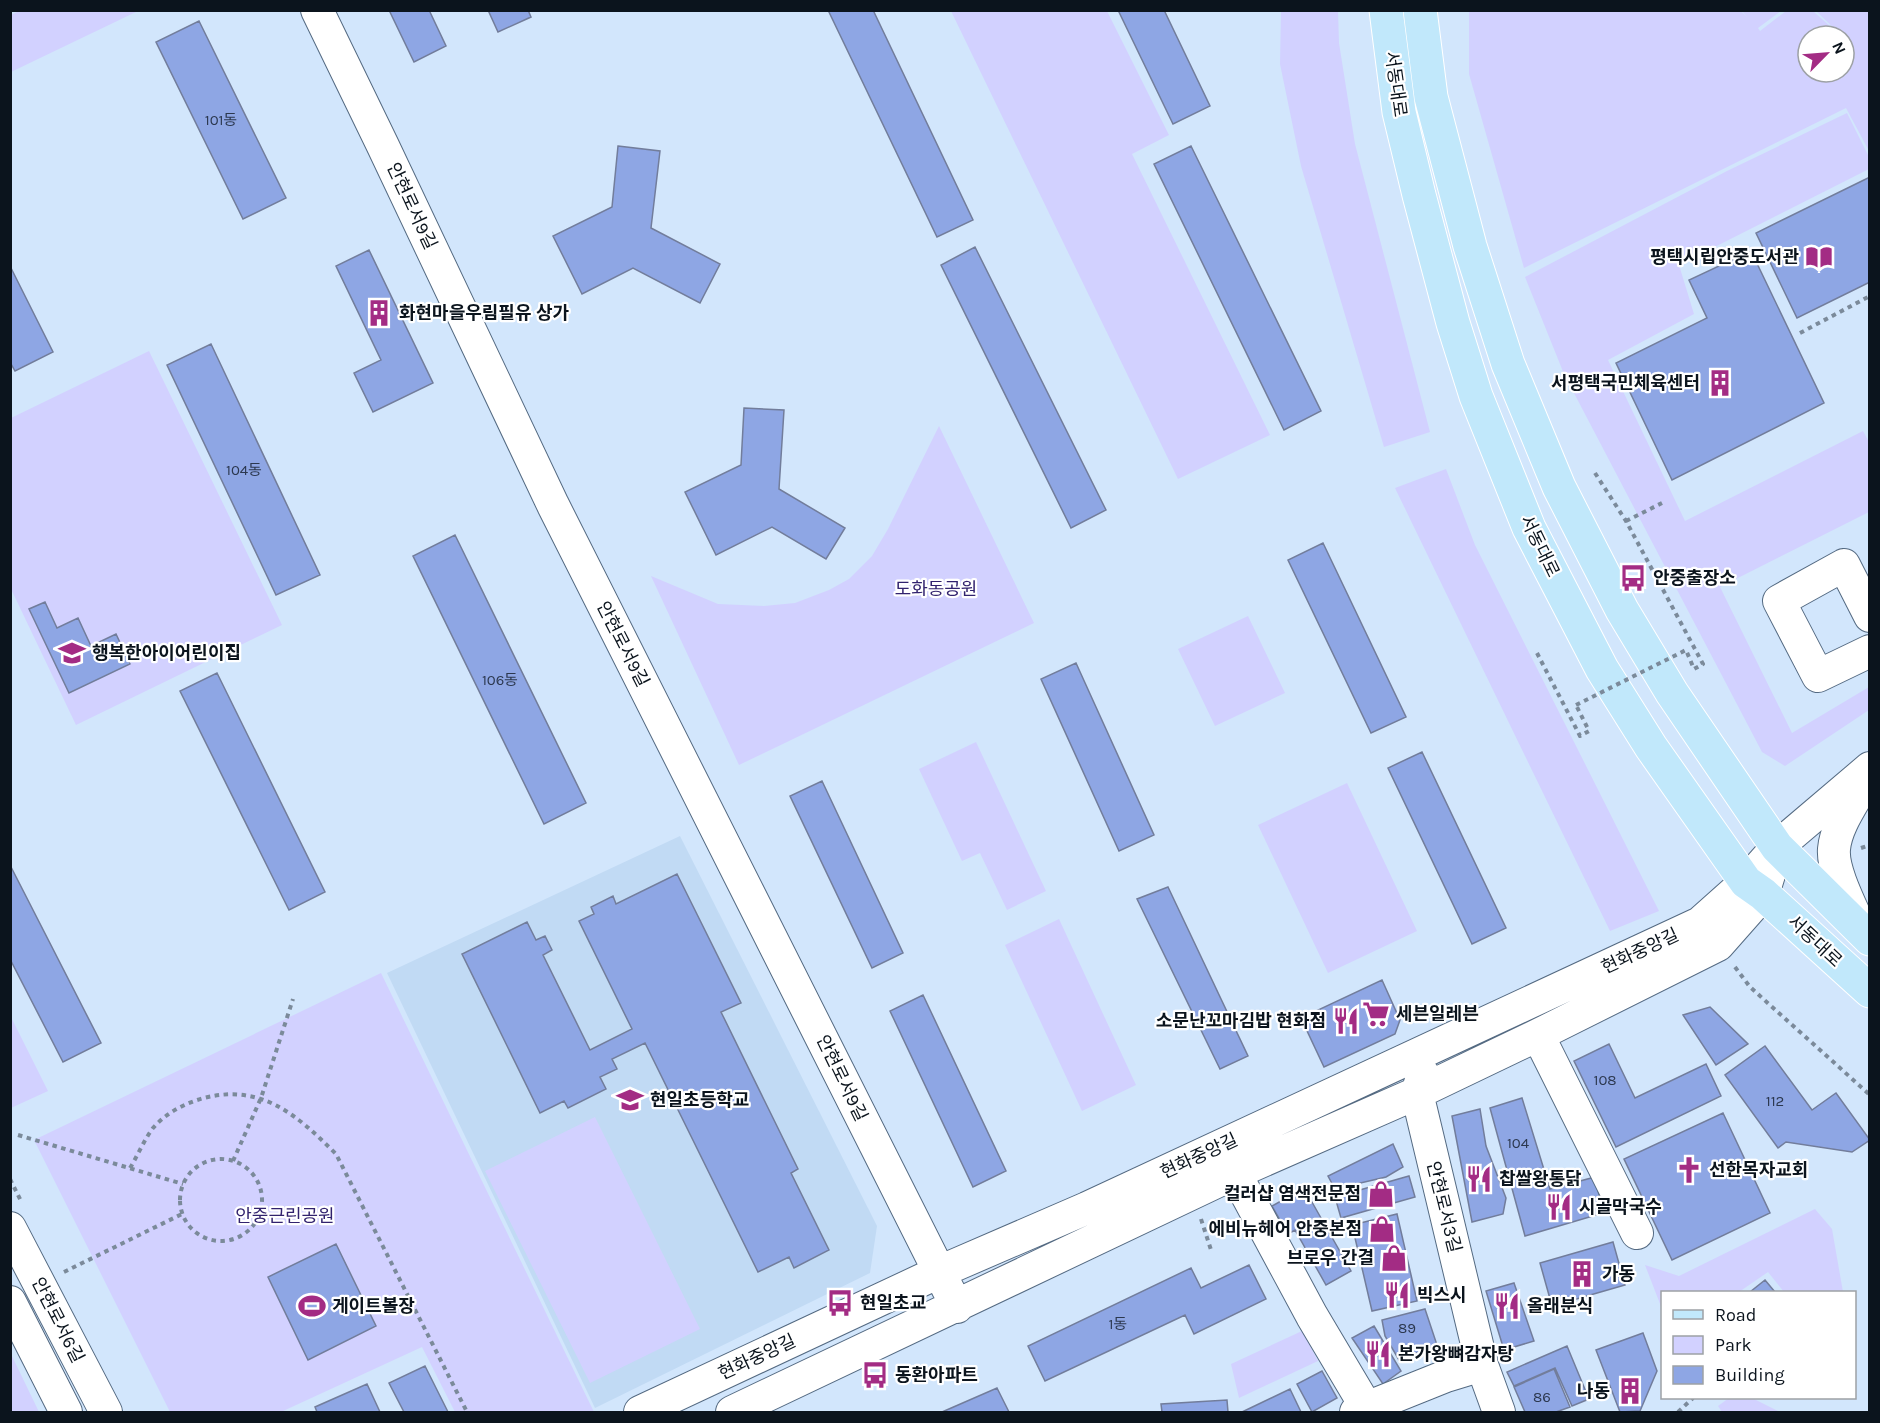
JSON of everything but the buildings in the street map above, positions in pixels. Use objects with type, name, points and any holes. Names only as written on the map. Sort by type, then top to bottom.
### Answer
[{"type":"main road","name":"서동대로","points":[[1386,10],[1399,112],[1453,323],[1476,396],[1529,528],[1602,669],[1651,747],[1755,888],[1869,991]]},
{"type":"main road","name":"서동대로","points":[[1420,10],[1431,97],[1470,246],[1508,363],[1559,487],[1622,610],[1672,693],[1777,847],[1866,935]]},
{"type":"street","name":"안현로서9길","points":[[317,10],[394,167],[553,506],[957,1306]]},
{"type":"street","points":[[1869,616],[1844,565],[1779,601],[1818,676],[1869,651]]},
{"type":"street","points":[[732,1413],[1235,1173],[1417,1093],[1718,945],[1755,888],[1777,847],[1869,768]]},
{"type":"street","points":[[1866,935],[1839,877],[1833,850],[1839,830],[1869,773]]},
{"type":"street","name":"현화중앙길","points":[[640,1413],[939,1272],[1087,1208],[1700,923],[1755,888]]},
{"type":"street","points":[[1538,1035],[1636,1233]]},
{"type":"street","points":[[1417,1093],[1430,1050]]},
{"type":"street","name":"안현로서3길","points":[[1417,1093],[1482,1365],[1499,1413]]},
{"type":"street","points":[[1235,1173],[1361,1410],[1446,1376],[1482,1365]]},
{"type":"street","name":"안현로서6길","points":[[10,1228],[106,1413]]},
{"type":"street","name":"안현로서6길","points":[[10,1302],[66,1413]]},
{"type":"path","points":[[1800,333],[1869,296]]},
{"type":"path","points":[[1537,653],[1580,736],[1589,731],[1576,705],[1686,650],[1694,669],[1703,664],[1626,521],[1595,473]]},
{"type":"path","points":[[1626,521],[1662,504]]},
{"type":"path","points":[[1718,945],[1750,987],[1869,1095]]},
{"type":"path","points":[[233,1161],[261,1098],[293,999]]},
{"type":"path","points":[[130,1168],[153,1129],[166,1117],[190,1102],[218,1095],[247,1094],[261,1098],[305,1123],[336,1154],[467,1413]]},
{"type":"path","points":[[18,1135],[183,1184]]},
{"type":"path","points":[[220,1159],[233,1161],[254,1176],[260,1187],[262,1201],[260,1215],[252,1228],[241,1237],[228,1241],[213,1241],[200,1236],[189,1227],[182,1214],[180,1201],[183,1184],[196,1167],[207,1161],[220,1159]]},
{"type":"path","points":[[58,1275],[182,1214]]},
{"type":"path","points":[[1678,1413],[1692,1399]]},
{"type":"shaded area","name":"현일초등학교","points":[[680,836],[877,1226],[870,1273],[595,1408],[387,973]]},
{"type":"green space","points":[[19,11],[138,11],[11,72],[11,15]]},
{"type":"green space","points":[[951,11],[1107,11],[1169,135],[1132,154],[1270,435],[1178,479]]},
{"type":"green space","points":[[1281,11],[1338,11],[1339,43],[1355,144],[1430,432],[1384,447],[1301,166],[1280,64]]},
{"type":"green space","points":[[1469,11],[1741,11],[1747,17],[1742,11],[1781,11],[1758,28],[1760,31],[1786,11],[1813,11],[1828,24],[1796,24],[1796,84],[1856,84],[1856,24],[1830,24],[1816,11],[1869,11],[1869,151],[1846,108],[1524,268],[1469,74]]},
{"type":"green space","points":[[1847,113],[1869,157],[1869,169],[1679,265],[1694,314],[1608,360],[1685,521],[1863,431],[1869,442],[1869,512],[1720,587],[1792,733],[1869,687],[1869,710],[1785,766],[1762,752],[1564,374],[1525,277],[1727,171]]},
{"type":"green space","points":[[149,351],[282,625],[76,725],[11,589],[11,418]]},
{"type":"green space","name":"도화동공원","points":[[939,426],[1034,623],[739,765],[651,576],[718,604],[764,606],[795,603],[829,590],[849,579],[872,556],[888,529]]},
{"type":"green space","points":[[1446,469],[1475,545],[1659,911],[1610,931],[1395,488]]},
{"type":"green space","points":[[1248,616],[1285,693],[1215,726],[1178,649]]},
{"type":"green space","points":[[976,742],[1046,891],[1007,910],[980,853],[962,861],[919,769]]},
{"type":"green space","points":[[1347,783],[1417,931],[1328,973],[1258,825]]},
{"type":"green space","points":[[1059,919],[1136,1085],[1082,1111],[1005,945]]},
{"type":"green space","name":"안중근린공원","points":[[381,973],[594,1412],[455,1412],[422,1347],[281,1412],[170,1412],[34,1140]]},
{"type":"green space","points":[[10,1015],[48,1091],[11,1108],[10,1107]]},
{"type":"green space","points":[[595,1117],[700,1329],[590,1383],[485,1171]]},
{"type":"green space","points":[[1815,1209],[1832,1229],[1843,1291],[1783,1291],[1768,1272],[1740,1291],[1661,1291],[1661,1306],[1645,1265],[1679,1276]]},
{"type":"green space","points":[[1302,1331],[1318,1361],[1239,1398],[1231,1364]]},
{"type":"green space","points":[[11,1354],[39,1412],[11,1412]]},
{"type":"green space","points":[[1728,1399],[1754,1399],[1780,1412],[1722,1412],[1718,1406]]},
{"type":"place","name":"평택시립안중도서관","points":[[1819,257]]},
{"type":"place","name":"화현마을우림필유 상가","points":[[379,313]]},
{"type":"place","name":"서평택국민체육센터","points":[[1720,383]]},
{"type":"place","name":"안중출장소","points":[[1633,578]]},
{"type":"place","name":"행복한아이어린이집","points":[[72,653]]},
{"type":"place","name":"세븐일레븐","points":[[1376,1014]]},
{"type":"place","name":"소문난꼬마김밥 현화점","points":[[1346,1021]]},
{"type":"place","name":"현일초등학교","points":[[630,1100]]},
{"type":"place","name":"선한목자교회","points":[[1689,1170]]},
{"type":"place","name":"찹쌀왕통닭","points":[[1479,1179]]},
{"type":"place","name":"컬러샵 염색전문점","points":[[1381,1194]]},
{"type":"place","name":"시골막국수","points":[[1559,1207]]},
{"type":"place","name":"에비뉴헤어 안중본점","points":[[1382,1229]]},
{"type":"place","name":"브로우 간결","points":[[1394,1258]]},
{"type":"place","name":"가동","points":[[1582,1274]]},
{"type":"place","name":"빅스시","points":[[1397,1295]]},
{"type":"place","name":"현일초교","points":[[840,1303]]},
{"type":"place","name":"게이트볼장","points":[[312,1306]]},
{"type":"place","name":"올래분식","points":[[1507,1306]]},
{"type":"place","name":"본가왕뼈감자탕","points":[[1378,1354]]},
{"type":"place","name":"동환아파트","points":[[875,1375]]},
{"type":"place","name":"나동","points":[[1630,1391]]}]
